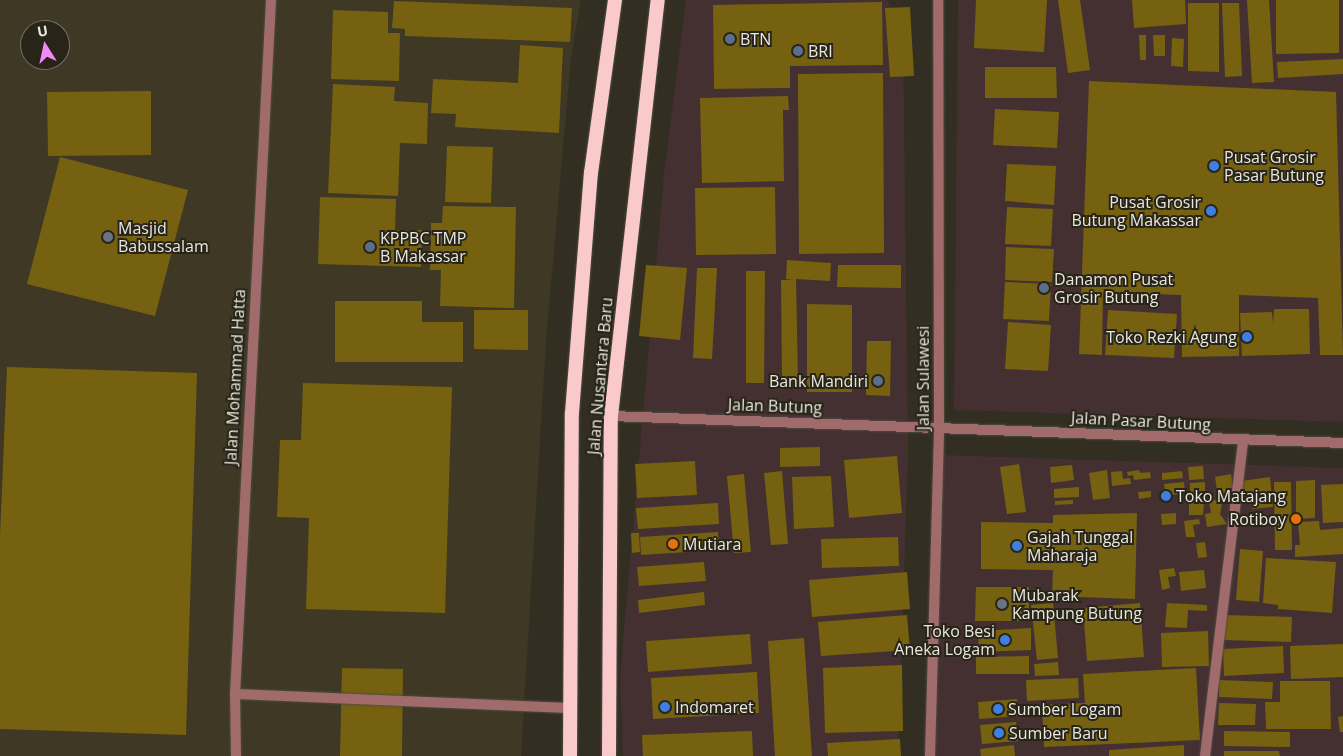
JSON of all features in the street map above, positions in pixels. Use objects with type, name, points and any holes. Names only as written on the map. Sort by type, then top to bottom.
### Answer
[{"type":"highway","name":"Jalan Nusantara Baru","points":[[570,756],[572,413],[576,343],[591,173],[615,0]]},
{"type":"highway","name":"Jalan Nusantara Baru","points":[[609,756],[611,416],[658,0]]},
{"type":"street","name":"Jalan Mohammad Hatta","points":[[236,756],[236,694],[271,0]]},
{"type":"street","name":"Jalan Sulawesi","points":[[930,756],[938,426],[938,0]]},
{"type":"street","name":"Jalan Butung","points":[[611,416],[938,426]]},
{"type":"street","name":"Jalan Pasar Butung","points":[[938,426],[1243,441],[1343,443]]},
{"type":"street","points":[[1205,756],[1243,441]]},
{"type":"street","points":[[236,694],[570,708]]},
{"type":"shaded area","points":[[0,0],[581,0],[571,58],[546,341],[521,756],[0,756]]},
{"type":"shaded area","points":[[686,0],[887,0],[903,31],[908,454],[898,756],[623,756],[620,676],[664,174]]},
{"type":"shaded area","points":[[958,0],[1343,0],[1343,422],[954,410]]},
{"type":"shaded area","points":[[941,455],[1343,468],[1343,756],[930,756]]},
{"type":"building","points":[[976,0],[1047,0],[1044,52],[974,48]]},
{"type":"building","points":[[1058,0],[1080,0],[1090,70],[1068,73]]},
{"type":"building","points":[[1132,0],[1185,0],[1186,24],[1134,28]]},
{"type":"building","points":[[1247,0],[1269,0],[1274,82],[1252,83]]},
{"type":"building","points":[[1276,0],[1339,0],[1339,53],[1276,54]]},
{"type":"building","points":[[394,1],[572,8],[570,42],[405,36],[405,29],[392,28]]},
{"type":"building","name":"BRI","points":[[882,2],[883,65],[790,66],[790,88],[714,89],[713,5]]},
{"type":"building","points":[[1188,3],[1219,3],[1219,72],[1188,71]]},
{"type":"building","points":[[1222,3],[1239,3],[1242,76],[1225,77]]},
{"type":"building","points":[[910,7],[914,76],[890,77],[885,8]]},
{"type":"building","points":[[333,10],[388,12],[388,33],[400,33],[399,81],[331,79]]},
{"type":"building","points":[[1139,35],[1146,35],[1146,60],[1140,60]]},
{"type":"building","points":[[1153,35],[1165,35],[1165,56],[1154,56]]},
{"type":"building","points":[[1172,38],[1184,39],[1183,67],[1171,66]]},
{"type":"building","points":[[520,45],[563,48],[559,133],[455,127],[456,114],[431,113],[433,79],[518,83]]},
{"type":"building","points":[[1343,59],[1343,74],[1278,78],[1277,62]]},
{"type":"building","points":[[985,67],[1056,67],[1057,98],[985,98]]},
{"type":"building","points":[[883,73],[884,253],[799,254],[798,74]]},
{"type":"building","name":"Pusat Grosir Butung Makassar","points":[[1089,81],[1336,92],[1343,355],[1320,355],[1318,298],[1239,295],[1239,356],[1182,357],[1181,295],[1103,292],[1102,355],[1079,354]]},
{"type":"building","points":[[333,84],[395,87],[394,101],[428,103],[427,144],[400,143],[398,196],[328,193]]},
{"type":"building","points":[[151,91],[151,155],[48,156],[47,92]]},
{"type":"building","points":[[788,96],[789,110],[783,110],[784,181],[702,183],[700,98]]},
{"type":"building","points":[[995,109],[1059,112],[1057,148],[993,145]]},
{"type":"building","points":[[447,146],[493,147],[491,203],[445,202]]},
{"type":"building","name":"Masjid Babussalam","points":[[60,157],[188,190],[155,316],[27,284]]},
{"type":"building","points":[[1007,164],[1056,166],[1054,205],[1005,201]]},
{"type":"building","points":[[775,187],[776,254],[696,255],[695,188]]},
{"type":"building","name":"KPPBC TMP B Makassar","points":[[320,197],[396,199],[395,230],[422,230],[421,267],[318,264]]},
{"type":"building","points":[[443,206],[516,207],[514,308],[440,306],[441,270],[430,270],[431,223],[442,223]]},
{"type":"building","points":[[1007,207],[1053,209],[1051,246],[1005,244]]},
{"type":"building","points":[[1006,247],[1054,249],[1052,282],[1005,280]]},
{"type":"building","points":[[787,260],[831,263],[830,281],[796,279],[798,380],[782,380],[781,280],[793,280],[786,279]]},
{"type":"building","points":[[646,265],[687,268],[680,340],[639,336]]},
{"type":"building","points":[[838,265],[901,265],[901,288],[837,287]]},
{"type":"building","points":[[697,268],[717,268],[712,359],[693,358]]},
{"type":"building","points":[[746,271],[765,271],[764,383],[746,383]]},
{"type":"building","points":[[1005,282],[1051,284],[1049,321],[1003,319]]},
{"type":"building","points":[[335,301],[422,301],[422,322],[463,322],[463,362],[335,362]]},
{"type":"building","points":[[807,304],[852,305],[852,392],[807,392]]},
{"type":"building","points":[[1274,309],[1309,309],[1310,354],[1242,356],[1240,313],[1272,312],[1273,323]]},
{"type":"building","points":[[474,310],[528,310],[528,350],[474,349]]},
{"type":"building","points":[[1108,310],[1177,314],[1174,358],[1105,355]]},
{"type":"building","points":[[1008,322],[1051,325],[1048,371],[1005,369]]},
{"type":"building","name":"Bank Mandiri","points":[[867,341],[891,341],[890,396],[866,395]]},
{"type":"building","points":[[7,367],[197,373],[186,735],[0,729],[0,537]]},
{"type":"building","points":[[303,383],[452,387],[445,613],[306,609],[309,518],[277,517],[280,440],[301,440]]},
{"type":"building","points":[[820,447],[820,466],[780,467],[780,448]]},
{"type":"building","points":[[897,456],[902,513],[849,518],[844,460]]},
{"type":"building","points":[[695,461],[697,495],[637,498],[635,464]]},
{"type":"building","points":[[1019,464],[1026,512],[1007,514],[1000,467]]},
{"type":"building","points":[[1072,465],[1074,480],[1051,483],[1050,467]]},
{"type":"building","points":[[1203,466],[1204,479],[1189,480],[1188,467]]},
{"type":"building","points":[[1107,470],[1110,498],[1093,500],[1089,473]]},
{"type":"building","points":[[1139,470],[1140,473],[1150,472],[1151,478],[1134,480],[1133,475],[1128,476],[1127,472]]},
{"type":"building","points":[[782,471],[788,544],[771,545],[764,473]]},
{"type":"building","points":[[1122,471],[1123,479],[1130,478],[1131,484],[1112,486],[1111,472]]},
{"type":"building","points":[[1182,471],[1183,478],[1162,480],[1162,473]]},
{"type":"building","points":[[744,474],[751,552],[734,553],[727,476]]},
{"type":"building","points":[[1231,474],[1234,493],[1218,496],[1215,477]]},
{"type":"building","points":[[831,476],[834,527],[794,529],[792,477]]},
{"type":"building","points":[[1270,477],[1273,507],[1252,509],[1251,496],[1243,497],[1241,481]]},
{"type":"building","points":[[1315,480],[1315,518],[1296,519],[1296,481]]},
{"type":"building","points":[[1184,482],[1185,493],[1166,496],[1164,484]]},
{"type":"building","points":[[1205,482],[1205,499],[1190,499],[1190,483]]},
{"type":"building","points":[[1274,482],[1291,482],[1292,550],[1275,550]]},
{"type":"building","points":[[1343,484],[1343,522],[1323,523],[1321,485]]},
{"type":"building","points":[[1079,487],[1079,497],[1054,498],[1054,489]]},
{"type":"building","points":[[1151,491],[1151,497],[1139,499],[1138,492]]},
{"type":"building","points":[[1223,499],[1220,514],[1227,524],[1207,527],[1205,514],[1211,513],[1209,501]]},
{"type":"building","points":[[1073,500],[1073,504],[1055,505],[1055,501]]},
{"type":"building","points":[[718,503],[719,524],[638,529],[636,508]]},
{"type":"building","points":[[1189,503],[1204,503],[1203,515],[1189,515]]},
{"type":"building","points":[[1137,513],[1135,599],[1052,596],[1053,570],[981,569],[981,522],[1053,523],[1053,515]]},
{"type":"building","points":[[1176,513],[1176,524],[1162,525],[1161,514]]},
{"type":"building","points":[[1199,519],[1200,524],[1193,525],[1195,537],[1186,537],[1184,521]]},
{"type":"building","points":[[1319,521],[1320,530],[1343,528],[1343,554],[1295,557],[1295,545],[1300,545],[1298,522]]},
{"type":"building","points":[[718,532],[719,550],[641,555],[640,537]]},
{"type":"building","points":[[631,533],[639,533],[640,552],[632,553]]},
{"type":"building","points":[[898,537],[899,566],[822,568],[821,539]]},
{"type":"building","points":[[1205,542],[1207,557],[1198,558],[1196,543]]},
{"type":"building","points":[[1240,549],[1263,551],[1259,602],[1236,600]]},
{"type":"building","points":[[1266,558],[1336,562],[1332,613],[1278,609],[1278,605],[1263,603]]},
{"type":"building","points":[[704,562],[706,581],[639,586],[637,567]]},
{"type":"building","points":[[1174,568],[1176,576],[1168,577],[1170,588],[1162,590],[1159,570]]},
{"type":"building","points":[[1204,570],[1206,588],[1181,591],[1179,572]]},
{"type":"building","points":[[907,572],[910,609],[812,617],[809,580]]},
{"type":"building","name":"Mubarak Kampung Butung","points":[[976,587],[1029,587],[1029,621],[975,621]]},
{"type":"building","points":[[704,592],[705,605],[639,613],[638,600]]},
{"type":"building","points":[[1053,603],[1058,658],[1037,660],[1031,605]]},
{"type":"building","points":[[1140,603],[1144,657],[1087,661],[1083,608]]},
{"type":"building","points":[[1167,603],[1207,605],[1207,611],[1188,610],[1187,628],[1165,627]]},
{"type":"building","points":[[907,615],[910,650],[821,656],[818,622]]},
{"type":"building","points":[[1225,615],[1292,617],[1291,642],[1224,640]]},
{"type":"building","name":"Toko Besi Aneka Logam","points":[[1031,628],[1031,650],[979,652],[978,631]]},
{"type":"building","points":[[1208,631],[1209,666],[1162,667],[1161,633]]},
{"type":"building","points":[[750,634],[752,664],[648,672],[646,641]]},
{"type":"building","points":[[804,638],[812,756],[775,756],[768,641]]},
{"type":"building","points":[[1343,644],[1343,677],[1291,679],[1290,646]]},
{"type":"building","points":[[1283,646],[1284,673],[1224,676],[1223,649]]},
{"type":"building","points":[[1029,656],[1029,674],[976,674],[976,657]]},
{"type":"building","points":[[1058,662],[1059,675],[1035,676],[1034,664]]},
{"type":"building","points":[[902,665],[903,731],[825,733],[823,668]]},
{"type":"building","points":[[342,668],[403,669],[402,756],[340,756]]},
{"type":"building","points":[[1196,668],[1200,740],[1044,747],[1042,705],[1085,703],[1083,674]]},
{"type":"building","points":[[757,672],[759,713],[653,719],[651,678]]},
{"type":"building","points":[[1078,678],[1079,698],[1027,701],[1026,680]]},
{"type":"building","points":[[1219,680],[1273,682],[1272,699],[1219,697]]},
{"type":"building","points":[[1280,681],[1330,681],[1331,729],[1266,729],[1265,702],[1280,702]]},
{"type":"building","name":"Sumber Logam","points":[[1017,699],[1019,716],[979,719],[978,702]]},
{"type":"building","points":[[1219,703],[1256,704],[1255,725],[1218,725]]},
{"type":"building","points":[[1343,716],[1343,732],[1340,732],[1338,717]]},
{"type":"building","name":"Sumber Baru","points":[[1016,722],[1018,741],[982,744],[980,725]]},
{"type":"building","points":[[752,731],[753,756],[643,756],[642,735]]},
{"type":"building","points":[[1224,731],[1290,732],[1290,747],[1224,746]]},
{"type":"building","points":[[900,739],[901,756],[828,756],[827,743]]},
{"type":"building","points":[[1014,745],[1015,756],[981,756],[980,749]]},
{"type":"building","points":[[1184,745],[1184,756],[1109,756],[1109,750]]},
{"type":"building","points":[[1224,751],[1279,751],[1280,756],[1224,756]]},
{"type":"place","name":"BTN","points":[[730,39]]},
{"type":"place","name":"BRI","points":[[798,51]]},
{"type":"place","name":"Pusat Grosir Pasar Butung","points":[[1214,166]]},
{"type":"place","name":"Pusat Grosir Butung Makassar","points":[[1211,211]]},
{"type":"place","name":"Masjid Babussalam","points":[[108,237]]},
{"type":"place","name":"KPPBC TMP B Makassar","points":[[370,247]]},
{"type":"place","name":"Danamon Pusat Grosir Butung","points":[[1044,288]]},
{"type":"place","name":"Toko Rezki Agung","points":[[1247,337]]},
{"type":"place","name":"Bank Mandiri","points":[[878,381]]},
{"type":"place","name":"Toko Matajang","points":[[1166,496]]},
{"type":"place","name":"Rotiboy","points":[[1296,519]]},
{"type":"place","name":"Mutiara","points":[[673,544]]},
{"type":"place","name":"Gajah Tunggal Maharaja","points":[[1017,546]]},
{"type":"place","name":"Mubarak Kampung Butung","points":[[1002,604]]},
{"type":"place","name":"Toko Besi Aneka Logam","points":[[1005,640]]},
{"type":"place","name":"Indomaret","points":[[665,707]]},
{"type":"place","name":"Sumber Logam","points":[[998,709]]},
{"type":"place","name":"Sumber Baru","points":[[999,733]]}]
